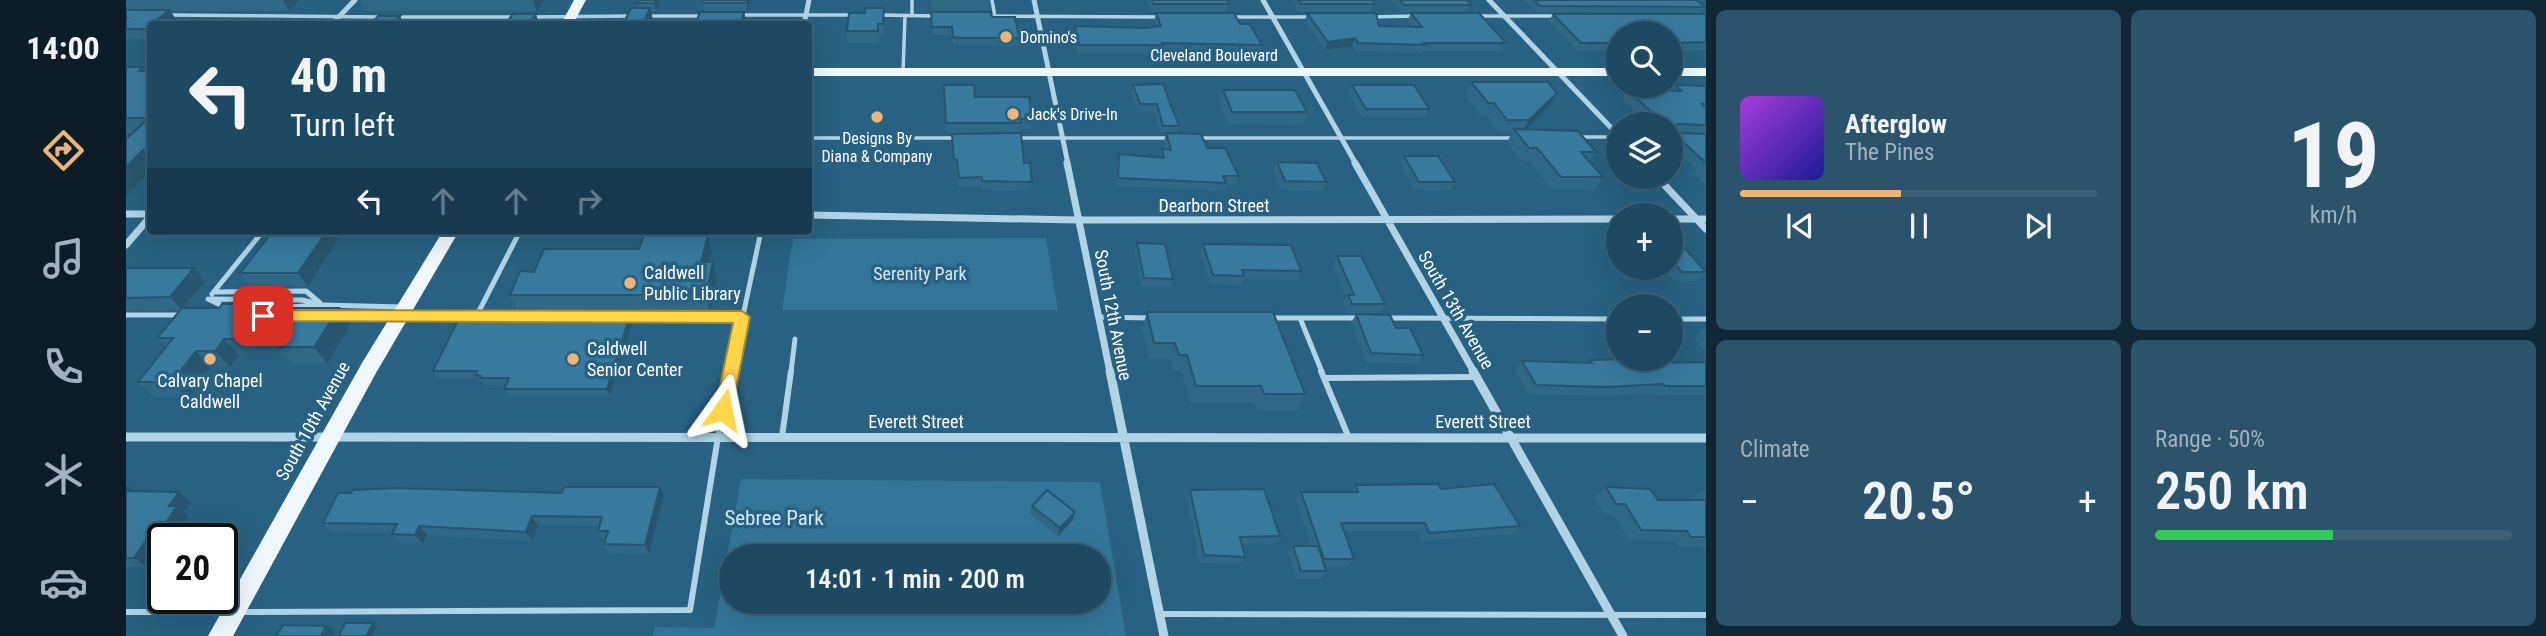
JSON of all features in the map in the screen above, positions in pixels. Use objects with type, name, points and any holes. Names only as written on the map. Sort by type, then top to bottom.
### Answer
[{"type":"main road","points":[[569,21],[580,0]]},
{"type":"main road","name":"Cleveland Boulevard","points":[[812,72],[1606,72]]},
{"type":"main road","points":[[1683,72],[1706,72]]},
{"type":"main road","name":"South 10th Avenue","points":[[238,603],[330,437],[449,235]]},
{"type":"main road","name":"South 10th Avenue","points":[[220,636],[232,614]]},
{"type":"street","points":[[335,21],[355,0]]},
{"type":"street","points":[[805,21],[809,0]]},
{"type":"street","name":"South 12th Avenue","points":[[1034,0],[1164,636]]},
{"type":"street","name":"South 13th Avenue","points":[[1263,0],[1623,636]]},
{"type":"street","points":[[1489,0],[1606,123]]},
{"type":"street","points":[[1668,189],[1706,229]]},
{"type":"street","points":[[126,214],[147,215]]},
{"type":"street","name":"Dearborn Street","points":[[812,215],[1077,220],[1606,219]]},
{"type":"street","points":[[126,245],[147,219]]},
{"type":"street","points":[[1683,219],[1706,219]]},
{"type":"street","name":"Everett Street","points":[[126,437],[1706,438]]},
{"type":"lane","points":[[912,0],[912,16]]},
{"type":"lane","points":[[992,0],[995,17]]},
{"type":"lane","points":[[153,15],[516,17]]},
{"type":"lane","points":[[737,15],[939,16]]},
{"type":"lane","points":[[529,17],[569,21],[709,16]]},
{"type":"lane","points":[[903,72],[905,16]]},
{"type":"lane","points":[[981,16],[1162,17]]},
{"type":"lane","points":[[1368,17],[1423,16]]},
{"type":"lane","points":[[1464,16],[1558,16]]},
{"type":"lane","points":[[1217,17],[1313,17]]},
{"type":"lane","points":[[1563,137],[1606,137]]},
{"type":"lane","points":[[812,138],[969,138]]},
{"type":"lane","points":[[1009,138],[1174,138]]},
{"type":"lane","points":[[1187,138],[1521,138]]},
{"type":"lane","points":[[208,299],[260,235]]},
{"type":"lane","points":[[476,317],[518,235]]},
{"type":"lane","points":[[238,612],[690,610],[718,437],[760,235]]},
{"type":"lane","points":[[214,292],[306,291],[323,305]]},
{"type":"lane","points":[[208,299],[302,300],[323,305]]},
{"type":"lane","points":[[208,299],[228,308],[241,308]]},
{"type":"lane","points":[[267,308],[323,305],[490,317]]},
{"type":"lane","points":[[331,316],[402,312]]},
{"type":"lane","points":[[126,315],[194,315]]},
{"type":"lane","points":[[222,316],[235,316]]},
{"type":"lane","points":[[263,316],[276,316]]},
{"type":"lane","points":[[623,317],[742,317]]},
{"type":"lane","points":[[1098,317],[1151,318]]},
{"type":"lane","points":[[1259,318],[1364,318]]},
{"type":"lane","points":[[1300,318],[1349,438]]},
{"type":"lane","points":[[1378,318],[1606,319]]},
{"type":"lane","points":[[1683,319],[1706,319]]},
{"type":"lane","points":[[782,437],[795,339]]},
{"type":"lane","points":[[1324,378],[1476,377]]},
{"type":"lane","points":[[126,612],[147,612]]},
{"type":"lane","points":[[1160,614],[1706,615]]},
{"type":"green space","name":"Serenity Park","points":[[1046,238],[1058,310],[782,310],[793,239]]},
{"type":"green space","name":"Sebree Park","points":[[741,479],[1100,482],[1110,544],[729,544]]},
{"type":"green space","name":"Sebree Park","points":[[1111,547],[1126,636],[653,636],[655,627],[714,628],[719,600],[719,614],[1111,614]]},
{"type":"building","points":[[638,0],[655,0],[654,3],[636,3]]},
{"type":"building","points":[[703,0],[747,0],[747,3],[702,3]]},
{"type":"building","points":[[1152,0],[1227,0],[1229,4],[1153,4]]},
{"type":"building","points":[[1298,0],[1373,0],[1374,4],[1301,4]]},
{"type":"building","points":[[1400,0],[1467,0],[1471,5],[1404,5]]},
{"type":"building","points":[[1534,0],[1696,0],[1705,7],[1540,6]]},
{"type":"building","points":[[631,8],[650,8],[644,21],[624,21]]},
{"type":"building","points":[[865,8],[884,8],[883,24],[878,24],[878,31],[847,31],[849,13],[865,13]]},
{"type":"building","points":[[126,10],[169,10],[156,21],[147,21],[146,29],[126,29]]},
{"type":"building","points":[[700,12],[744,12],[742,21],[696,21]]},
{"type":"building","points":[[931,12],[991,12],[992,17],[1015,17],[1019,38],[953,37],[952,27],[932,27]]},
{"type":"building","points":[[1156,13],[1234,13],[1240,24],[1250,24],[1262,45],[1079,45],[1075,26],[1161,26]]},
{"type":"building","points":[[1307,13],[1376,13],[1379,26],[1422,27],[1411,13],[1479,13],[1506,43],[1358,43],[1355,38],[1328,42]]},
{"type":"building","points":[[513,14],[536,14],[531,21],[507,21]]},
{"type":"building","points":[[1553,14],[1706,14],[1706,42],[1683,43],[1683,21],[1606,21],[1606,43],[1581,43]]},
{"type":"building","points":[[378,16],[400,16],[396,21],[374,21]]},
{"type":"building","points":[[126,67],[144,67],[139,71],[147,71],[147,118],[126,118]]},
{"type":"building","points":[[1471,82],[1548,82],[1557,93],[1529,120],[1507,120],[1494,103],[1488,103]]},
{"type":"building","points":[[1163,84],[1179,126],[1163,126],[1157,104],[1140,104],[1133,85]]},
{"type":"building","points":[[944,85],[974,85],[975,97],[1029,97],[1033,119],[1020,119],[1021,123],[946,123]]},
{"type":"building","points":[[1352,85],[1414,85],[1429,109],[1366,109]]},
{"type":"building","points":[[1683,85],[1706,86],[1706,104],[1702,104],[1706,108],[1706,125],[1683,124],[1683,112],[1651,112],[1636,98],[1683,98]]},
{"type":"building","points":[[1223,90],[1295,90],[1307,112],[1232,112]]},
{"type":"building","points":[[147,120],[147,150],[143,150],[126,167],[126,139]]},
{"type":"building","points":[[1514,129],[1578,131],[1596,152],[1581,152],[1603,177],[1561,177],[1537,148],[1529,148]]},
{"type":"building","points":[[1021,133],[1024,163],[1030,163],[1032,182],[982,181],[982,177],[959,178],[957,160],[954,160],[952,134]]},
{"type":"building","points":[[1166,133],[1201,134],[1207,148],[1225,148],[1239,176],[1223,176],[1226,183],[1118,178],[1119,154],[1164,158],[1162,149],[1171,150]]},
{"type":"building","points":[[1683,133],[1706,134],[1706,163],[1683,142]]},
{"type":"building","points":[[1404,156],[1438,156],[1455,182],[1419,182]]},
{"type":"building","points":[[1277,162],[1317,163],[1326,182],[1285,181]]},
{"type":"building","points":[[270,235],[324,235],[298,273],[240,273]]},
{"type":"building","name":"Caldwell Public Library","points":[[644,235],[708,235],[701,262],[713,262],[706,295],[510,295],[520,271],[534,272],[544,249],[639,249]]},
{"type":"building","points":[[1137,243],[1165,244],[1173,279],[1144,278]]},
{"type":"building","points":[[1203,244],[1291,245],[1301,271],[1242,270],[1244,276],[1213,275]]},
{"type":"building","points":[[1683,246],[1706,272],[1683,272]]},
{"type":"building","points":[[1337,256],[1361,256],[1385,304],[1352,304],[1348,295],[1354,295]]},
{"type":"building","points":[[126,268],[194,268],[170,297],[126,298]]},
{"type":"building","points":[[222,304],[257,304],[255,308],[339,308],[314,347],[280,347],[286,339],[224,339],[215,351],[196,351],[172,382],[138,382],[173,338],[157,338],[182,308],[219,308]]},
{"type":"building","points":[[1147,312],[1273,312],[1305,394],[1264,394],[1261,386],[1196,386],[1187,355],[1179,355],[1175,343],[1154,343]]},
{"type":"building","points":[[1356,314],[1390,315],[1396,328],[1410,328],[1423,355],[1371,353]]},
{"type":"building","points":[[630,315],[607,389],[504,389],[509,378],[480,378],[481,376],[476,375],[477,371],[433,371],[460,316]]},
{"type":"building","points":[[1590,360],[1606,360],[1606,371],[1683,371],[1683,362],[1706,362],[1706,386],[1536,385],[1522,361],[1592,363]]},
{"type":"building","points":[[1438,484],[1441,489],[1494,484],[1520,526],[1429,533],[1425,523],[1341,523],[1354,559],[1324,559],[1301,492],[1358,492],[1356,485]]},
{"type":"building","points":[[564,487],[660,487],[645,545],[604,544],[608,531],[598,531],[602,517],[532,516],[526,532],[419,526],[415,535],[392,534],[397,524],[323,523],[338,493],[351,493],[353,490],[397,488],[562,493]]},
{"type":"building","points":[[1606,487],[1650,489],[1658,500],[1706,500],[1706,537],[1691,537],[1687,531],[1641,530],[1625,504],[1616,504]]},
{"type":"building","points":[[1264,489],[1280,536],[1240,537],[1245,557],[1204,555],[1190,490]]},
{"type":"building","points":[[1047,490],[1075,512],[1060,528],[1032,506]]},
{"type":"building","points":[[126,491],[179,492],[169,506],[177,506],[166,523],[147,523],[147,540],[134,558],[126,558]]},
{"type":"building","points":[[1293,546],[1318,546],[1326,571],[1301,571]]},
{"type":"building","points":[[345,623],[373,623],[366,636],[339,636]]},
{"type":"building","points":[[283,625],[326,626],[321,636],[276,636]]},
{"type":"place","name":"Domino's","points":[[1006,37]]},
{"type":"place","name":"Jack's Drive-In","points":[[1013,114]]},
{"type":"place","name":"Designs By Diana & Company","points":[[877,117]]},
{"type":"place","name":"Caldwell Public Library","points":[[630,283]]},
{"type":"place","name":"Calvary Chapel Caldwell","points":[[210,359]]},
{"type":"place","name":"Caldwell Senior Center","points":[[573,359]]},
{"type":"route","points":[[263,316],[742,317],[723,410]]}]
